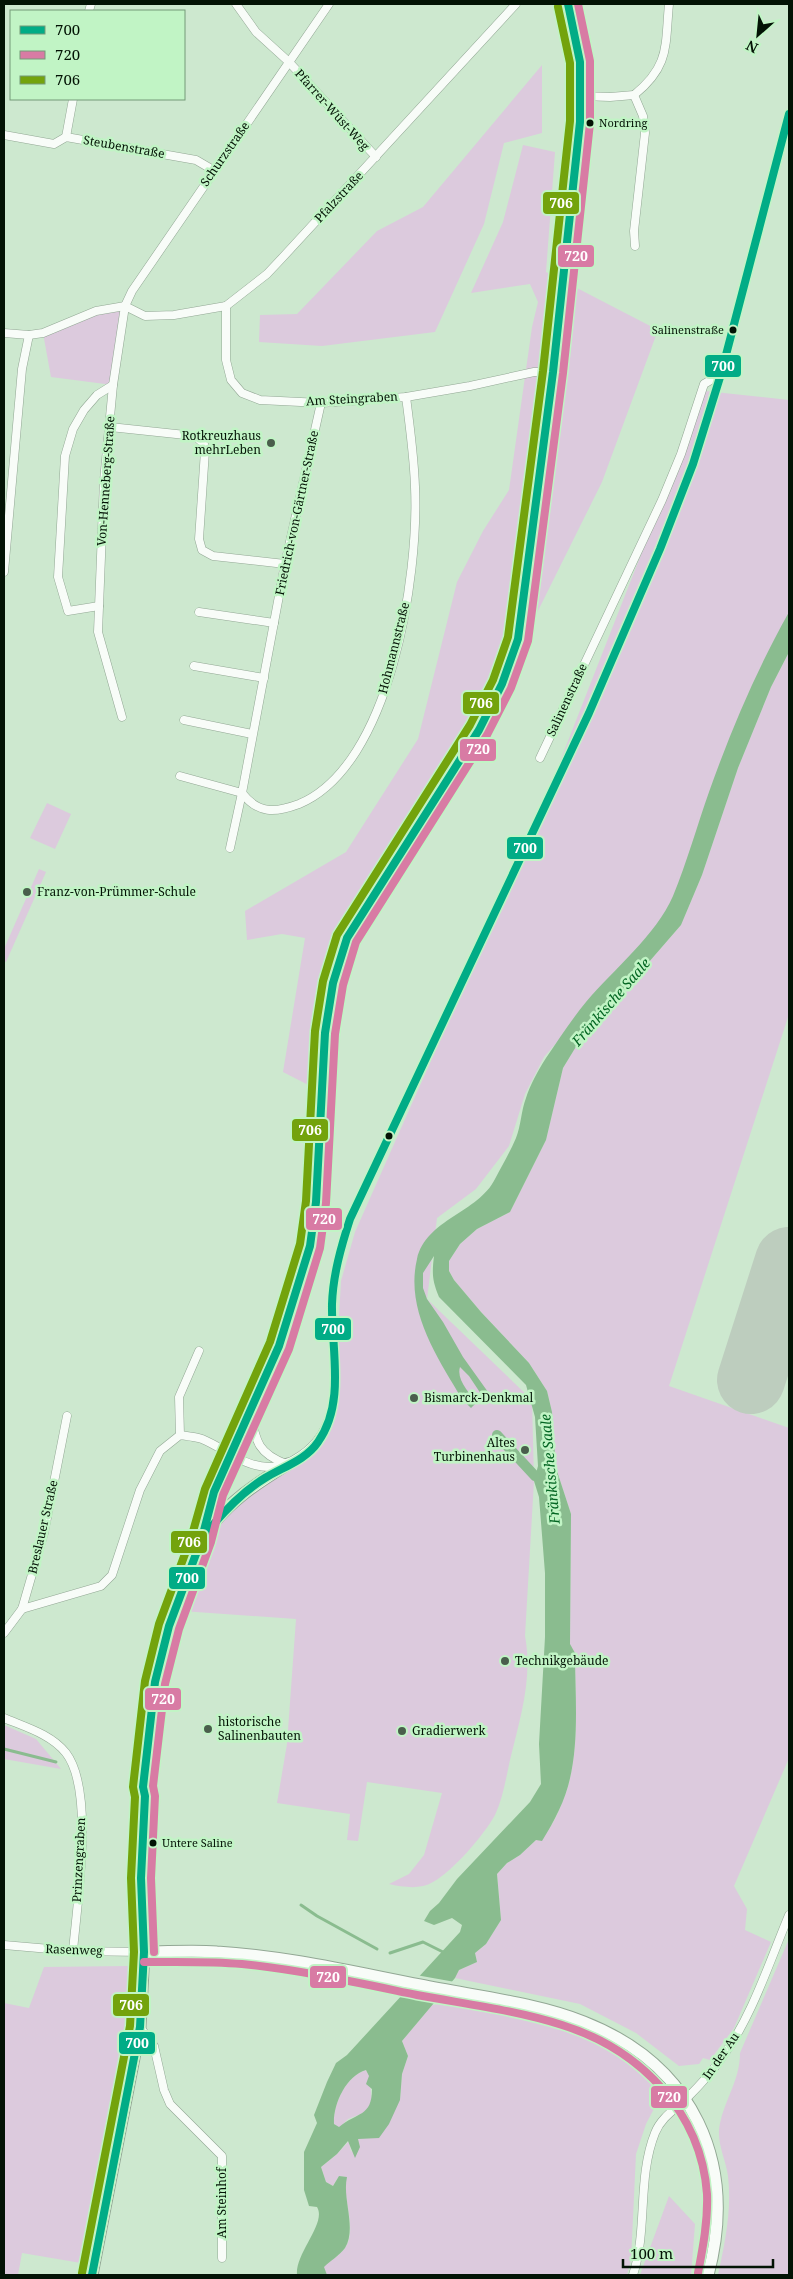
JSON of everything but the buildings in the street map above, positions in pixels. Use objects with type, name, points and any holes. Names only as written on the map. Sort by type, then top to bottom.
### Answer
[{"type":"main road","points":[[92,2275],[140,2027],[144,1952],[141,1878],[145,1796],[143,1787],[155,1682],[169,1626],[202,1538],[214,1492],[279,1346],[310,1246],[316,1202],[325,1034],[333,983],[347,938],[479,730],[502,684],[518,639],[553,372],[582,96],[580,54],[568,4]]},
{"type":"main road","points":[[202,1538],[230,1505],[244,1493],[288,1464]]},
{"type":"main road","points":[[144,1952],[216,1952],[296,1962],[359,1973],[542,2009],[582,2021],[612,2034],[637,2048],[665,2073],[686,2099],[705,2136],[716,2190],[716,2231],[708,2275]]},
{"type":"street","name":"Pfarrer-Wüst-Weg","points":[[236,4],[256,32],[289,62],[376,157]]},
{"type":"street","name":"Schurzstraße","points":[[125,306],[132,291],[213,170],[329,4]]},
{"type":"street","name":"Pfalzstraße","points":[[125,306],[144,316],[174,315],[226,306],[267,274],[284,257],[516,4]]},
{"type":"street","points":[[582,96],[610,97],[634,95],[651,81],[659,69],[665,53],[669,4]]},
{"type":"street","points":[[634,95],[643,116],[645,133],[634,231],[635,246]]},
{"type":"street","points":[[66,138],[73,100]]},
{"type":"street","name":"Salinenstraße","points":[[180,1435],[202,1439],[251,1464],[268,1467],[288,1464],[316,1445],[324,1431],[334,1399],[336,1364],[332,1306],[334,1283],[341,1246],[350,1218],[407,1103],[472,957],[620,644],[693,464],[721,374],[789,114]]},
{"type":"street","name":"Steubenstraße","points":[[4,135],[54,144],[66,138],[196,160],[213,170]]},
{"type":"street","points":[[4,333],[29,335],[43,332],[96,311],[125,306]]},
{"type":"street","name":"Von-Henneberg-Straße","points":[[122,717],[98,632],[104,481],[113,385],[125,306]]},
{"type":"street","name":"Am Steingraben","points":[[226,306],[226,360],[231,380],[242,393],[260,400],[321,403],[406,396],[470,386],[534,372],[553,372]]},
{"type":"street","points":[[4,572],[22,369],[29,335]]},
{"type":"street","name":"Salinenstraße","points":[[540,758],[662,500],[681,454],[704,384],[721,374]]},
{"type":"street","name":"Von-Henneberg-Straße","points":[[99,606],[68,611],[58,577],[66,456],[73,429],[84,410],[97,395],[113,385]]},
{"type":"street","name":"Hohmannstraße","points":[[242,793],[250,804],[261,809],[279,810],[300,803],[317,793],[336,779],[349,763],[365,738],[378,708],[392,665],[404,611],[412,557],[415,488],[406,396]]},
{"type":"street","name":"Friedrich-von-Gärtner-Straße","points":[[230,848],[285,564],[321,403]]},
{"type":"street","points":[[110,427],[188,435],[202,440],[206,450],[199,539],[202,550],[213,556],[285,564]]},
{"type":"street","points":[[199,612],[274,623]]},
{"type":"street","points":[[194,666],[264,678]]},
{"type":"street","points":[[184,720],[252,734]]},
{"type":"street","points":[[180,776],[242,793]]},
{"type":"street","points":[[22,1609],[101,1586],[112,1575],[140,1490],[160,1452],[180,1435],[179,1397],[199,1351]]},
{"type":"street","points":[[250,1412],[254,1434],[260,1449],[272,1458],[288,1464]]},
{"type":"street","name":"Breslauer Straße","points":[[4,1633],[22,1609],[44,1533],[67,1416]]},
{"type":"street","name":"Prinzengraben","points":[[4,1718],[50,1738],[66,1754],[80,1785],[83,1829],[73,1951]]},
{"type":"street","name":"In der Au","points":[[633,2275],[637,2262],[643,2190],[649,2151],[656,2130],[665,2118],[702,2083],[740,2030],[789,1915]]},
{"type":"street","name":"Rasenweg","points":[[4,1944],[73,1951],[144,1952]]},
{"type":"street","name":"Am Steinhof","points":[[140,2027],[154,2046],[164,2090],[170,2104],[222,2156],[222,2258]]},
{"type":"shaded area","points":[[542,65],[542,133],[504,143],[484,224],[435,332],[322,346],[259,342],[260,315],[297,314],[377,231],[423,207]]},
{"type":"shaded area","points":[[523,145],[555,152],[546,272],[658,330],[602,482],[520,647],[484,740],[367,933],[341,982],[322,1092],[283,1072],[305,938],[282,934],[247,940],[245,911],[346,852],[418,739],[457,582],[483,531],[509,490],[532,327],[538,302],[530,284],[471,293],[503,222]]},
{"type":"shaded area","points":[[125,306],[113,385],[51,377],[43,333]]},
{"type":"shaded area","points":[[705,391],[789,400],[789,628],[675,908],[544,1057],[525,1094],[509,1146],[476,1189],[437,1218],[427,1299],[532,1400],[534,1481],[525,1636],[527,1652],[526,1683],[521,1714],[502,1795],[490,1823],[459,1861],[433,1882],[417,1887],[389,1884],[409,1874],[424,1855],[442,1793],[367,1782],[358,1841],[347,1840],[350,1814],[277,1803],[287,1744],[296,1619],[182,1611],[218,1517],[316,1445],[335,1389],[341,1281],[355,1232],[532,833]]},
{"type":"shaded area","points":[[789,652],[789,1014],[669,1386],[789,1428],[789,1758],[734,1886],[747,1909],[745,1930],[771,1942],[734,2028],[710,2060],[703,2058],[699,2064],[679,2066],[636,2033],[580,2004],[455,1978],[459,1970],[477,1962],[475,1953],[486,1944],[501,1920],[497,1874],[507,1863],[520,1855],[536,1840],[542,1840],[557,1814],[571,1773],[576,1733],[576,1713],[575,1653],[570,1645],[571,1514],[556,1468],[552,1412],[547,1391],[529,1363],[454,1280],[449,1271],[449,1261],[460,1244],[477,1229],[510,1212],[546,1140],[563,1068],[577,1045],[681,925],[702,875],[738,768],[771,687]]},
{"type":"shaded area","points":[[47,803],[71,814],[55,849],[30,838]]},
{"type":"shaded area","points":[[39,869],[46,872],[6,962],[4,961],[4,949]]},
{"type":"shaded area","points":[[4,1725],[36,1739],[61,1769],[4,1759]]},
{"type":"shaded area","points":[[789,1939],[789,2275],[718,2275],[729,2201],[728,2176],[719,2136],[721,2120],[737,2073],[740,2053]]},
{"type":"shaded area","points":[[129,1966],[123,2059],[81,2263],[22,2253],[18,2275],[4,2275],[4,2003],[29,2008],[44,1967]]},
{"type":"shaded area","points":[[441,2004],[567,2022],[626,2049],[655,2075],[660,2085],[657,2103],[646,2124],[636,2154],[631,2260],[627,2275],[327,2275],[323,2267],[345,2248],[349,2240],[350,2223],[345,2186],[346,2177],[339,2176],[333,2186],[326,2182],[321,2167],[349,2141],[351,2152],[358,2139],[400,2100],[402,2074],[408,2056],[402,2041],[432,2005]]},
{"type":"shaded area","points":[[366,2070],[369,2076],[372,2101],[366,2112],[348,2119],[339,2128],[334,2124],[338,2100],[352,2078]]},
{"type":"shaded area","points":[[669,2196],[695,2224],[691,2275],[640,2275]]},
{"type":"water","name":"Fränkische Saale","points":[[789,612],[789,652],[771,687],[738,768],[702,875],[681,925],[577,1045],[563,1068],[546,1140],[510,1212],[477,1229],[460,1244],[449,1261],[449,1271],[454,1280],[529,1363],[547,1391],[552,1412],[556,1468],[571,1514],[570,1644],[575,1653],[576,1733],[574,1753],[566,1792],[557,1814],[542,1841],[536,1840],[520,1855],[507,1863],[497,1874],[501,1920],[486,1944],[475,1953],[477,1962],[459,1970],[455,1978],[402,2041],[408,2056],[402,2074],[400,2100],[389,2124],[379,2138],[358,2139],[360,2147],[355,2158],[348,2141],[337,2154],[321,2167],[326,2182],[333,2186],[339,2176],[347,2177],[346,2195],[350,2232],[345,2248],[324,2267],[327,2275],[297,2275],[301,2257],[315,2230],[319,2214],[317,2207],[309,2206],[304,2190],[304,2152],[317,2123],[314,2115],[336,2063],[347,2055],[460,1932],[462,1925],[452,1918],[434,1925],[424,1921],[457,1879],[530,1802],[541,1784],[539,1744],[545,1637],[545,1573],[539,1497],[534,1481],[538,1466],[535,1417],[526,1385],[439,1297],[433,1276],[434,1256],[423,1273],[423,1288],[427,1299],[463,1357],[488,1392],[483,1397],[469,1376],[460,1367],[460,1377],[464,1386],[476,1403],[471,1408],[462,1399],[434,1350],[419,1315],[414,1278],[417,1259],[422,1245],[431,1234],[487,1191],[509,1154],[519,1129],[524,1103],[535,1077],[546,1058],[586,1002],[634,951],[666,910],[678,883],[726,746],[755,678]],"holes":[[[366,2070],[369,2076],[366,2084],[372,2089],[369,2105],[362,2113],[339,2127],[334,2124],[338,2100],[347,2084],[352,2078]]]},
{"type":"pier","points":[[416,1975],[455,1982],[442,1998],[402,1990]]},
{"type":"waterway","name":"Fränkische Saale","points":[[497,1435],[535,1476]]},
{"type":"waterway","points":[[4,1749],[56,1762]]},
{"type":"waterway","points":[[301,1905],[317,1916],[377,1949]]},
{"type":"waterway","points":[[390,1953],[423,1942],[443,1952]]},
{"type":"runway","points":[[751,1380],[789,1261]]},
{"type":"transit line","name":"700","points":[[92,2275],[140,2027],[144,1952],[141,1878],[145,1796],[143,1787],[155,1682],[169,1626],[202,1538],[214,1492],[279,1346],[310,1246],[316,1202],[325,1033],[333,983],[347,938],[479,730],[502,684],[518,639],[553,372],[580,122],[580,62],[568,4]]},
{"type":"transit line","name":"720","points":[[154,1952],[151,1878],[155,1796],[153,1786],[165,1684],[179,1629],[211,1542],[223,1495],[289,1349],[320,1248],[326,1203],[335,1034],[343,985],[356,942],[487,735],[511,688],[528,641],[563,373],[590,123],[590,61],[578,4]]},
{"type":"transit line","name":"706","points":[[82,2273],[130,2026],[134,1952],[131,1878],[135,1797],[133,1787],[145,1681],[159,1624],[192,1535],[205,1489],[270,1342],[300,1244],[306,1201],[315,1031],[323,981],[337,935],[470,725],[493,680],[508,637],[543,371],[570,121],[570,63],[558,7]]},
{"type":"transit line","name":"700","points":[[207,1532],[227,1509],[249,1489],[307,1454],[318,1442],[327,1427],[332,1410],[335,1375],[332,1321],[334,1282],[350,1219],[589,713],[660,549],[693,464],[721,374],[789,114]]},
{"type":"transit line","name":"720","points":[[144,1962],[242,1964],[330,1977],[508,2011],[544,2020],[590,2036],[616,2050],[640,2067],[661,2087],[679,2110],[693,2136],[702,2164],[707,2194],[706,2224],[698,2273]]},
{"type":"place","name":"Nordring","points":[[590,123]]},
{"type":"place","name":"Salinenstraße","points":[[733,330]]},
{"type":"place","name":"Rotkreuzhaus mehrLeben","points":[[271,443]]},
{"type":"place","name":"Franz-von-Prümmer-Schule","points":[[27,892]]},
{"type":"place","name":"Bismarck-Denkmal","points":[[414,1398]]},
{"type":"place","name":"Altes Turbinenhaus","points":[[525,1450]]},
{"type":"place","name":"Technikgebäude","points":[[505,1661]]},
{"type":"place","name":"historische Salinenbauten","points":[[208,1729]]},
{"type":"place","name":"Gradierwerk","points":[[402,1731]]},
{"type":"place","name":"Untere Saline","points":[[153,1843]]}]
